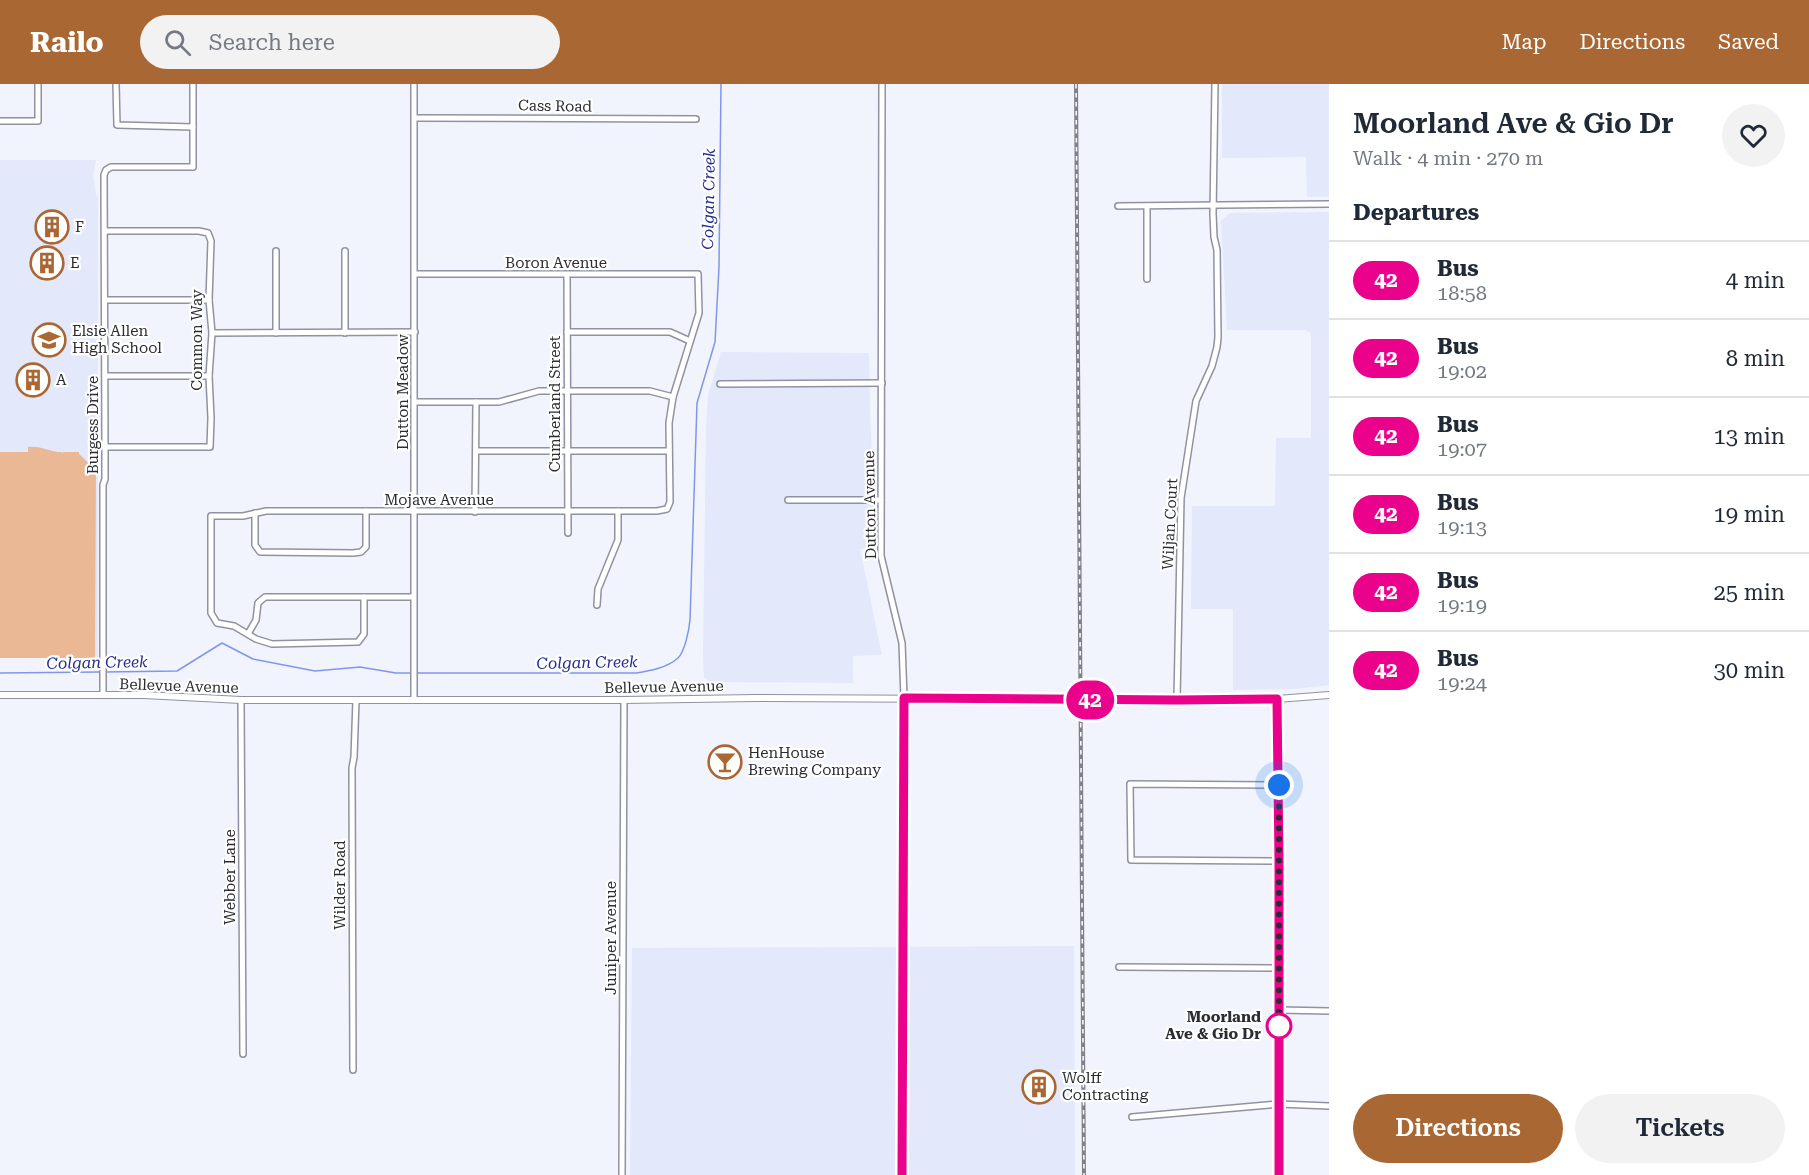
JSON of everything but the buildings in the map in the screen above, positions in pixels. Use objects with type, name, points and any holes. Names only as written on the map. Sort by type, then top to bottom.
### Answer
[{"type":"street","points":[[0,121],[38,121],[38,84]]},
{"type":"street","points":[[116,84],[117,126],[193,127],[193,84]]},
{"type":"street","name":"Dutton Meadow","points":[[414,84],[414,700]]},
{"type":"street","name":"Dutton Avenue","points":[[882,84],[881,556],[902,643],[904,698],[902,1175]]},
{"type":"street","name":"Wiljan Court","points":[[1177,700],[1181,498],[1196,401],[1215,354],[1218,337],[1214,206],[1215,84]]},
{"type":"street","name":"Cass Road","points":[[415,118],[696,119]]},
{"type":"street","name":"Burgess Drive","points":[[103,695],[105,231],[103,179],[106,170],[118,167],[193,167],[193,127]]},
{"type":"street","points":[[1118,206],[1329,204]]},
{"type":"street","points":[[1147,206],[1147,279]]},
{"type":"street","name":"Common Way","points":[[105,231],[199,231],[208,233],[211,241],[209,300],[212,333],[209,376],[210,447],[105,447]]},
{"type":"street","points":[[276,251],[276,333]]},
{"type":"street","points":[[345,251],[345,333]]},
{"type":"street","name":"Boron Avenue","points":[[415,274],[698,274],[699,313],[690,341]]},
{"type":"street","name":"Cumberland Street","points":[[567,275],[568,533]]},
{"type":"street","points":[[105,300],[209,300]]},
{"type":"street","points":[[212,333],[415,332]]},
{"type":"street","points":[[476,451],[668,451],[673,397],[690,341],[670,332],[567,332]]},
{"type":"street","points":[[105,376],[209,376]]},
{"type":"street","points":[[720,384],[882,383]]},
{"type":"street","points":[[415,402],[499,402],[539,391],[650,391],[673,397]]},
{"type":"street","points":[[475,512],[476,402]]},
{"type":"street","name":"Mojave Avenue","points":[[248,634],[234,626],[217,623],[212,616],[211,516],[243,516],[266,511],[475,512],[667,509],[670,502],[668,451]]},
{"type":"street","points":[[788,500],[881,500]]},
{"type":"street","points":[[255,513],[255,545],[260,552],[352,553],[361,552],[366,547],[366,511]]},
{"type":"street","points":[[597,605],[598,589],[618,540],[618,511]]},
{"type":"street","points":[[364,597],[364,634],[358,642],[272,644],[248,634],[256,620],[258,603],[265,597],[364,597],[413,597]]},
{"type":"street","name":"Bellevue Avenue","points":[[0,695],[144,695],[241,700],[756,698],[1177,700],[1277,699],[1329,695]]},
{"type":"street","points":[[1277,699],[1279,1175]]},
{"type":"street","name":"Webber Lane","points":[[241,700],[243,1054]]},
{"type":"street","name":"Wilder Road","points":[[353,1070],[352,768],[356,700]]},
{"type":"street","name":"Juniper Avenue","points":[[622,1175],[624,700]]},
{"type":"street","points":[[1279,785],[1130,784],[1131,860],[1279,861]]},
{"type":"street","points":[[1119,967],[1279,968]]},
{"type":"street","points":[[1279,1010],[1329,1011]]},
{"type":"street","points":[[1132,1117],[1279,1104],[1329,1106]]},
{"type":"shaded area","points":[[1222,84],[1329,84],[1329,197],[1307,197],[1306,157],[1222,158]]},
{"type":"shaded area","name":"Elsie Allen High School","points":[[0,160],[96,160],[93,175],[98,196],[98,658],[0,658]]},
{"type":"shaded area","points":[[1329,212],[1329,685],[1295,689],[1233,690],[1233,609],[1191,609],[1192,506],[1275,506],[1276,438],[1311,438],[1311,334],[1306,330],[1227,330],[1221,221],[1230,213]]},
{"type":"shaded area","points":[[721,352],[869,353],[876,548],[860,549],[882,655],[853,656],[853,683],[707,682],[707,678],[704,678],[706,427],[708,395]]},
{"type":"shaded area","points":[[28,447],[63,454],[63,452],[79,452],[96,470],[95,658],[0,658],[0,452],[28,452]]},
{"type":"shaded area","points":[[1074,946],[1075,1175],[630,1175],[632,948]]},
{"type":"waterway","name":"Colgan Creek","points":[[105,672],[177,671],[222,643],[253,659],[315,671],[360,667],[396,673],[636,673],[663,667],[678,658],[685,646],[690,620],[697,403],[715,342],[719,267],[721,84]]},
{"type":"waterway","name":"Colgan Creek","points":[[0,673],[100,672]]},
{"type":"railway","points":[[1076,84],[1084,1175]]},
{"type":"bus line","name":"42","points":[[902,1175],[904,698],[1277,699],[1279,1175]]},
{"type":"place","name":"F","points":[[52,227]]},
{"type":"place","name":"E","points":[[47,263]]},
{"type":"place","name":"Elsie Allen High School","points":[[49,340]]},
{"type":"place","name":"A","points":[[33,380]]},
{"type":"place","name":"HenHouse Brewing Company","points":[[725,762]]},
{"type":"place","name":"Moorland Ave & Gio Dr","points":[[1279,1026]]},
{"type":"place","name":"Wolff Contracting","points":[[1039,1087]]},
{"type":"route","points":[[1279,785],[1279,1026]]}]
